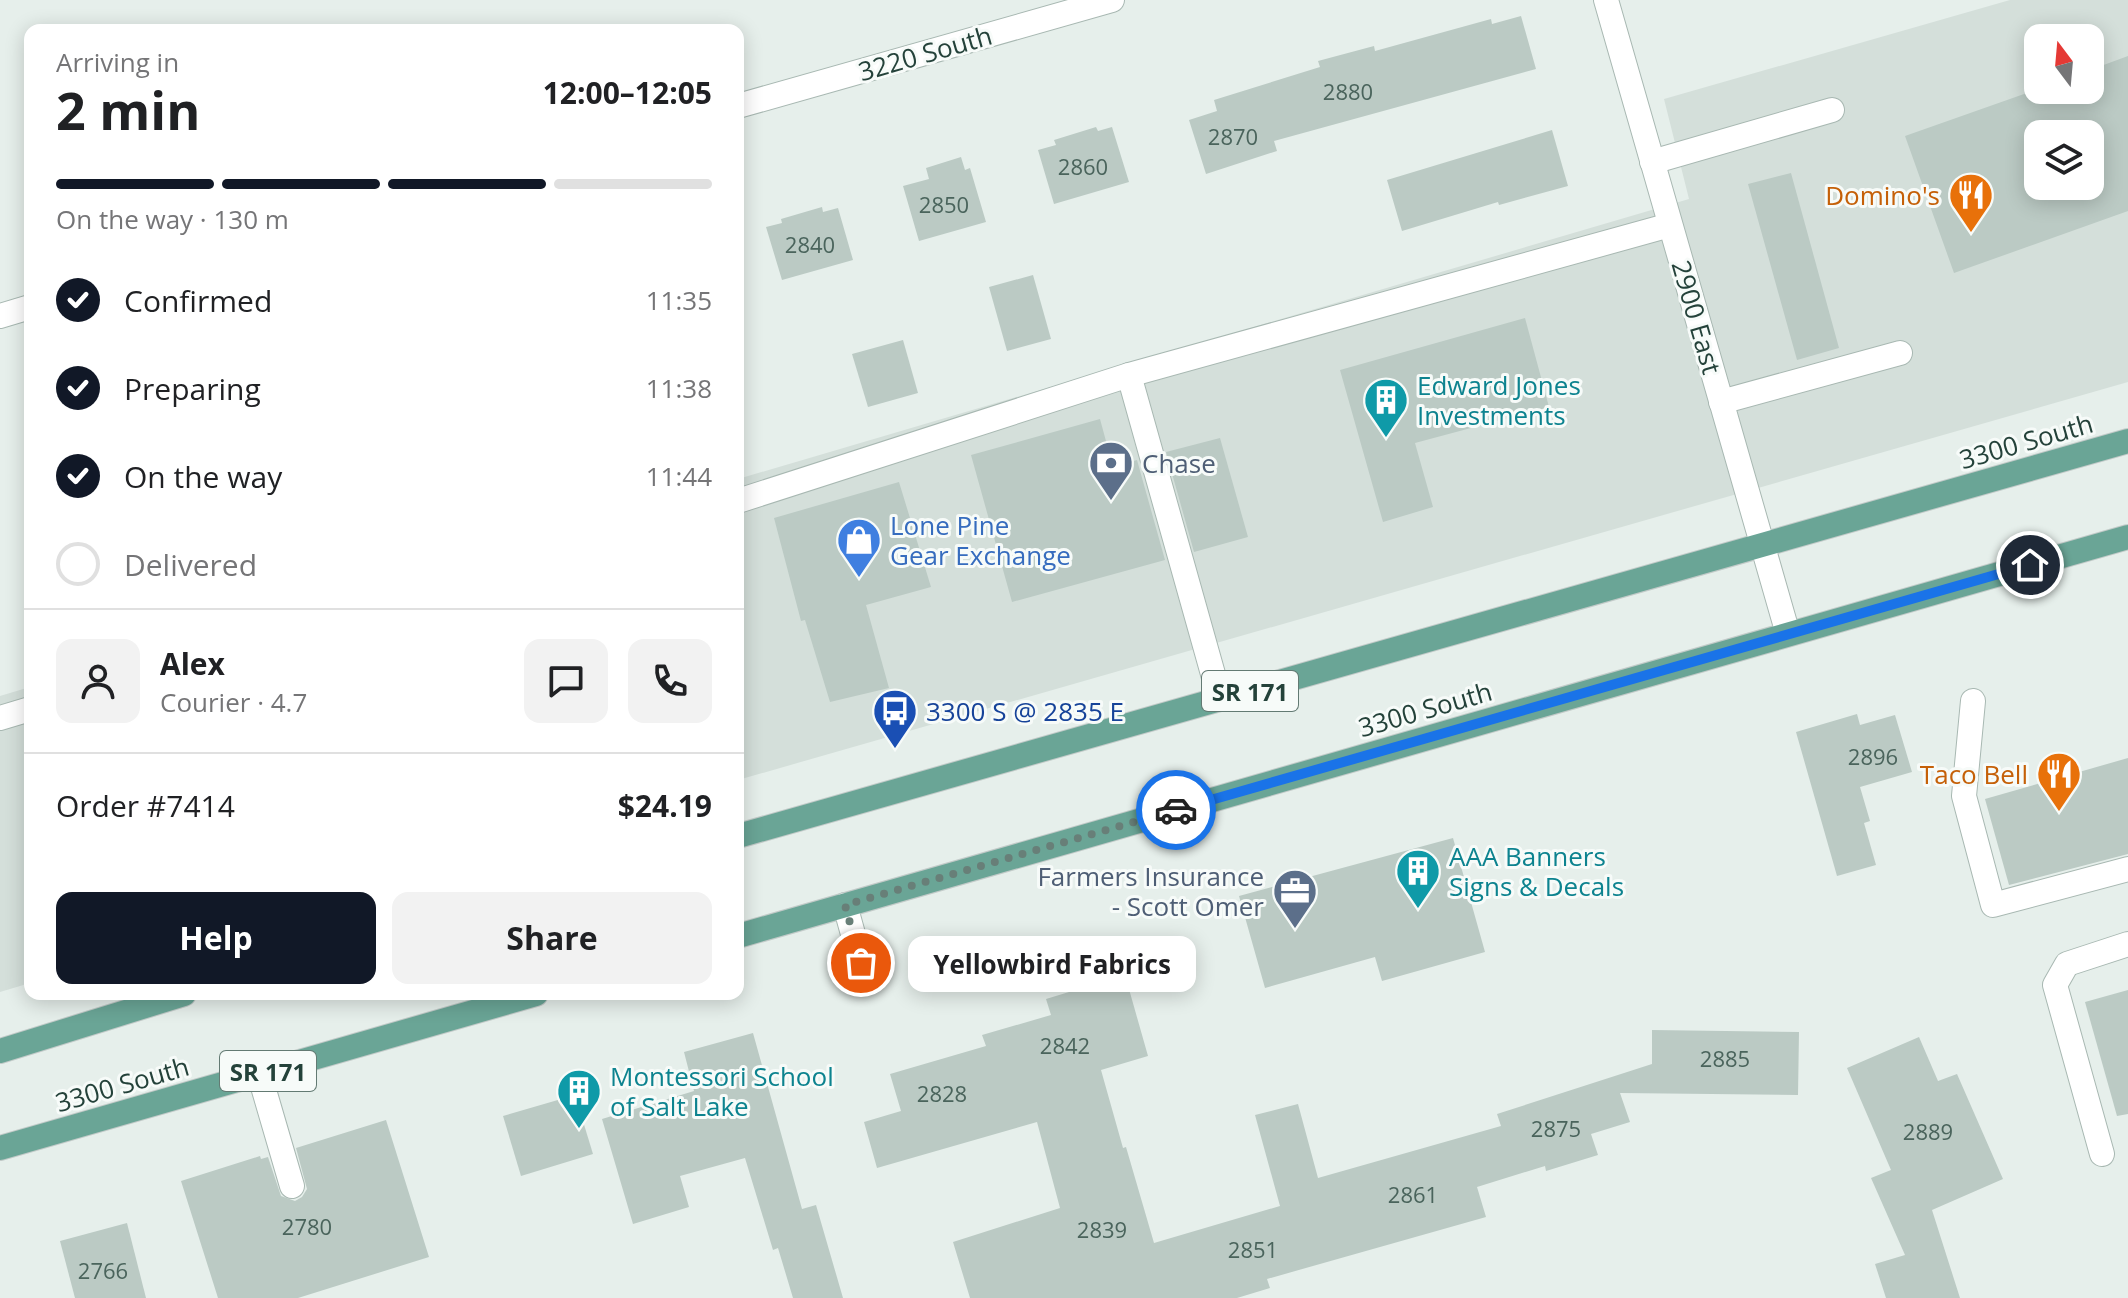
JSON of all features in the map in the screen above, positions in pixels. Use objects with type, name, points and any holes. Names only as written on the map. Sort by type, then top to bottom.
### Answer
[{"type":"main road","name":"3300 South","points":[[744,834],[2128,441]]},
{"type":"main road","name":"3300 South","points":[[744,934],[2128,537]]},
{"type":"main road","points":[[0,1051],[165,1000]]},
{"type":"main road","name":"3300 South","points":[[0,1148],[515,1000]]},
{"type":"street","name":"3220 South","points":[[744,104],[1112,0]]},
{"type":"street","name":"2900 East","points":[[1606,0],[1788,634]]},
{"type":"street","points":[[1652,162],[1832,110]]},
{"type":"street","points":[[744,499],[1129,375],[1670,225]]},
{"type":"street","points":[[0,316],[24,309]]},
{"type":"street","points":[[1721,402],[1900,353]]},
{"type":"street","points":[[1129,375],[1220,699]]},
{"type":"street","points":[[1973,701],[1964,796],[1993,905],[2128,869]]},
{"type":"street","points":[[0,718],[24,711]]},
{"type":"street","points":[[845,905],[861,963]]},
{"type":"street","points":[[2102,1154],[2055,985],[2067,964],[2128,944]]},
{"type":"street","points":[[259,1073],[292,1186]]},
{"type":"shaded area","points":[[2010,0],[2128,0],[2128,382],[744,778],[744,477],[1689,199],[1664,99]]},
{"type":"shaded area","points":[[24,689],[24,985],[0,992],[0,696]]},
{"type":"building","points":[[1521,16],[1536,69],[1274,141],[1277,151],[1206,174],[1189,120],[1217,111],[1214,100],[1320,67],[1318,61],[1374,46],[1375,51],[1491,19],[1492,24]]},
{"type":"building","points":[[2128,56],[2128,211],[1954,273],[1905,136],[2024,94],[2024,104],[2104,104],[2104,65]]},
{"type":"building","points":[[1096,127],[1098,131],[1112,127],[1129,182],[1054,204],[1038,150],[1056,145],[1054,140]]},
{"type":"building","points":[[1552,130],[1568,186],[1499,205],[1498,202],[1402,231],[1387,180]]},
{"type":"building","points":[[961,157],[965,170],[970,168],[986,222],[919,241],[903,186],[929,179],[926,168]]},
{"type":"building","points":[[1791,173],[1839,348],[1797,360],[1748,184]]},
{"type":"building","points":[[822,207],[823,212],[838,208],[853,260],[782,280],[766,227],[782,223],[781,219]]},
{"type":"building","points":[[1033,275],[1051,339],[1007,351],[989,287]]},
{"type":"building","points":[[1525,318],[1549,407],[1415,443],[1433,507],[1383,522],[1340,370]]},
{"type":"building","points":[[903,340],[918,393],[868,407],[852,354]]},
{"type":"building","name":"Chase","points":[[1100,419],[1113,467],[1137,460],[1165,560],[1012,602],[971,455]]},
{"type":"building","points":[[1220,438],[1248,537],[1194,552],[1166,452]]},
{"type":"building","points":[[899,482],[931,587],[866,605],[889,688],[830,702],[805,620],[801,621],[774,518]]},
{"type":"building","points":[[1857,714],[1860,725],[1895,715],[1912,772],[1860,787],[1870,821],[1864,823],[1876,865],[1837,876],[1796,732]]},
{"type":"building","points":[[2128,758],[2128,854],[2009,885],[1985,799]]},
{"type":"building","points":[[1453,838],[1485,952],[1382,981],[1375,957],[1265,988],[1239,896]]},
{"type":"building","points":[[1125,975],[1148,1056],[1101,1070],[1154,1243],[1280,1206],[1255,1115],[1298,1104],[1318,1178],[1501,1126],[1497,1114],[1652,1064],[1652,1030],[1799,1032],[1798,1095],[1620,1093],[1630,1122],[1591,1134],[1598,1155],[1546,1171],[1545,1166],[1477,1187],[1486,1217],[1267,1279],[1270,1288],[1237,1298],[970,1298],[953,1242],[1060,1208],[1037,1122],[877,1168],[864,1122],[901,1111],[890,1074],[986,1046],[982,1035],[1051,1015],[1046,999]]},
{"type":"building","points":[[2128,990],[2128,1114],[2117,1116],[2085,1002]]},
{"type":"building","points":[[753,1033],[802,1209],[816,1205],[843,1298],[793,1298],[778,1248],[773,1250],[745,1158],[680,1176],[689,1207],[633,1224],[602,1119],[694,1091],[684,1052]]},
{"type":"building","points":[[1919,1037],[1938,1081],[1957,1074],[2003,1179],[1932,1210],[1960,1298],[1886,1298],[1875,1264],[1905,1255],[1871,1178],[1891,1170],[1847,1068]]},
{"type":"building","name":"Montessori School of Salt Lake","points":[[575,1095],[593,1154],[521,1176],[503,1116]]},
{"type":"building","points":[[386,1120],[429,1257],[298,1298],[218,1298],[181,1181],[260,1156],[261,1159],[268,1157],[281,1196],[295,1201],[307,1189],[296,1148]]},
{"type":"building","points":[[127,1223],[146,1298],[75,1298],[60,1241]]},
{"type":"way so far","points":[[861,963],[845,905],[1176,810]]},
{"type":"place","name":"Domino's","points":[[1971,234]]},
{"type":"place","name":"Edward Jones Investments","points":[[1386,439]]},
{"type":"place","name":"Chase","points":[[1111,502]]},
{"type":"place","name":"Lone Pine Gear Exchange","points":[[859,579]]},
{"type":"place","name":"3300 S @ 2835 E","points":[[895,750]]},
{"type":"place","name":"Taco Bell","points":[[2059,813]]},
{"type":"place","name":"AAA Banners Signs & Decals","points":[[1418,910]]},
{"type":"place","name":"Farmers Insurance - Scott Omer","points":[[1295,930]]},
{"type":"place","name":"Yellowbird Fabrics","points":[[861,963]]},
{"type":"place","name":"Montessori School of Salt Lake","points":[[579,1130]]},
{"type":"route","points":[[1176,810],[2030,565]]}]
